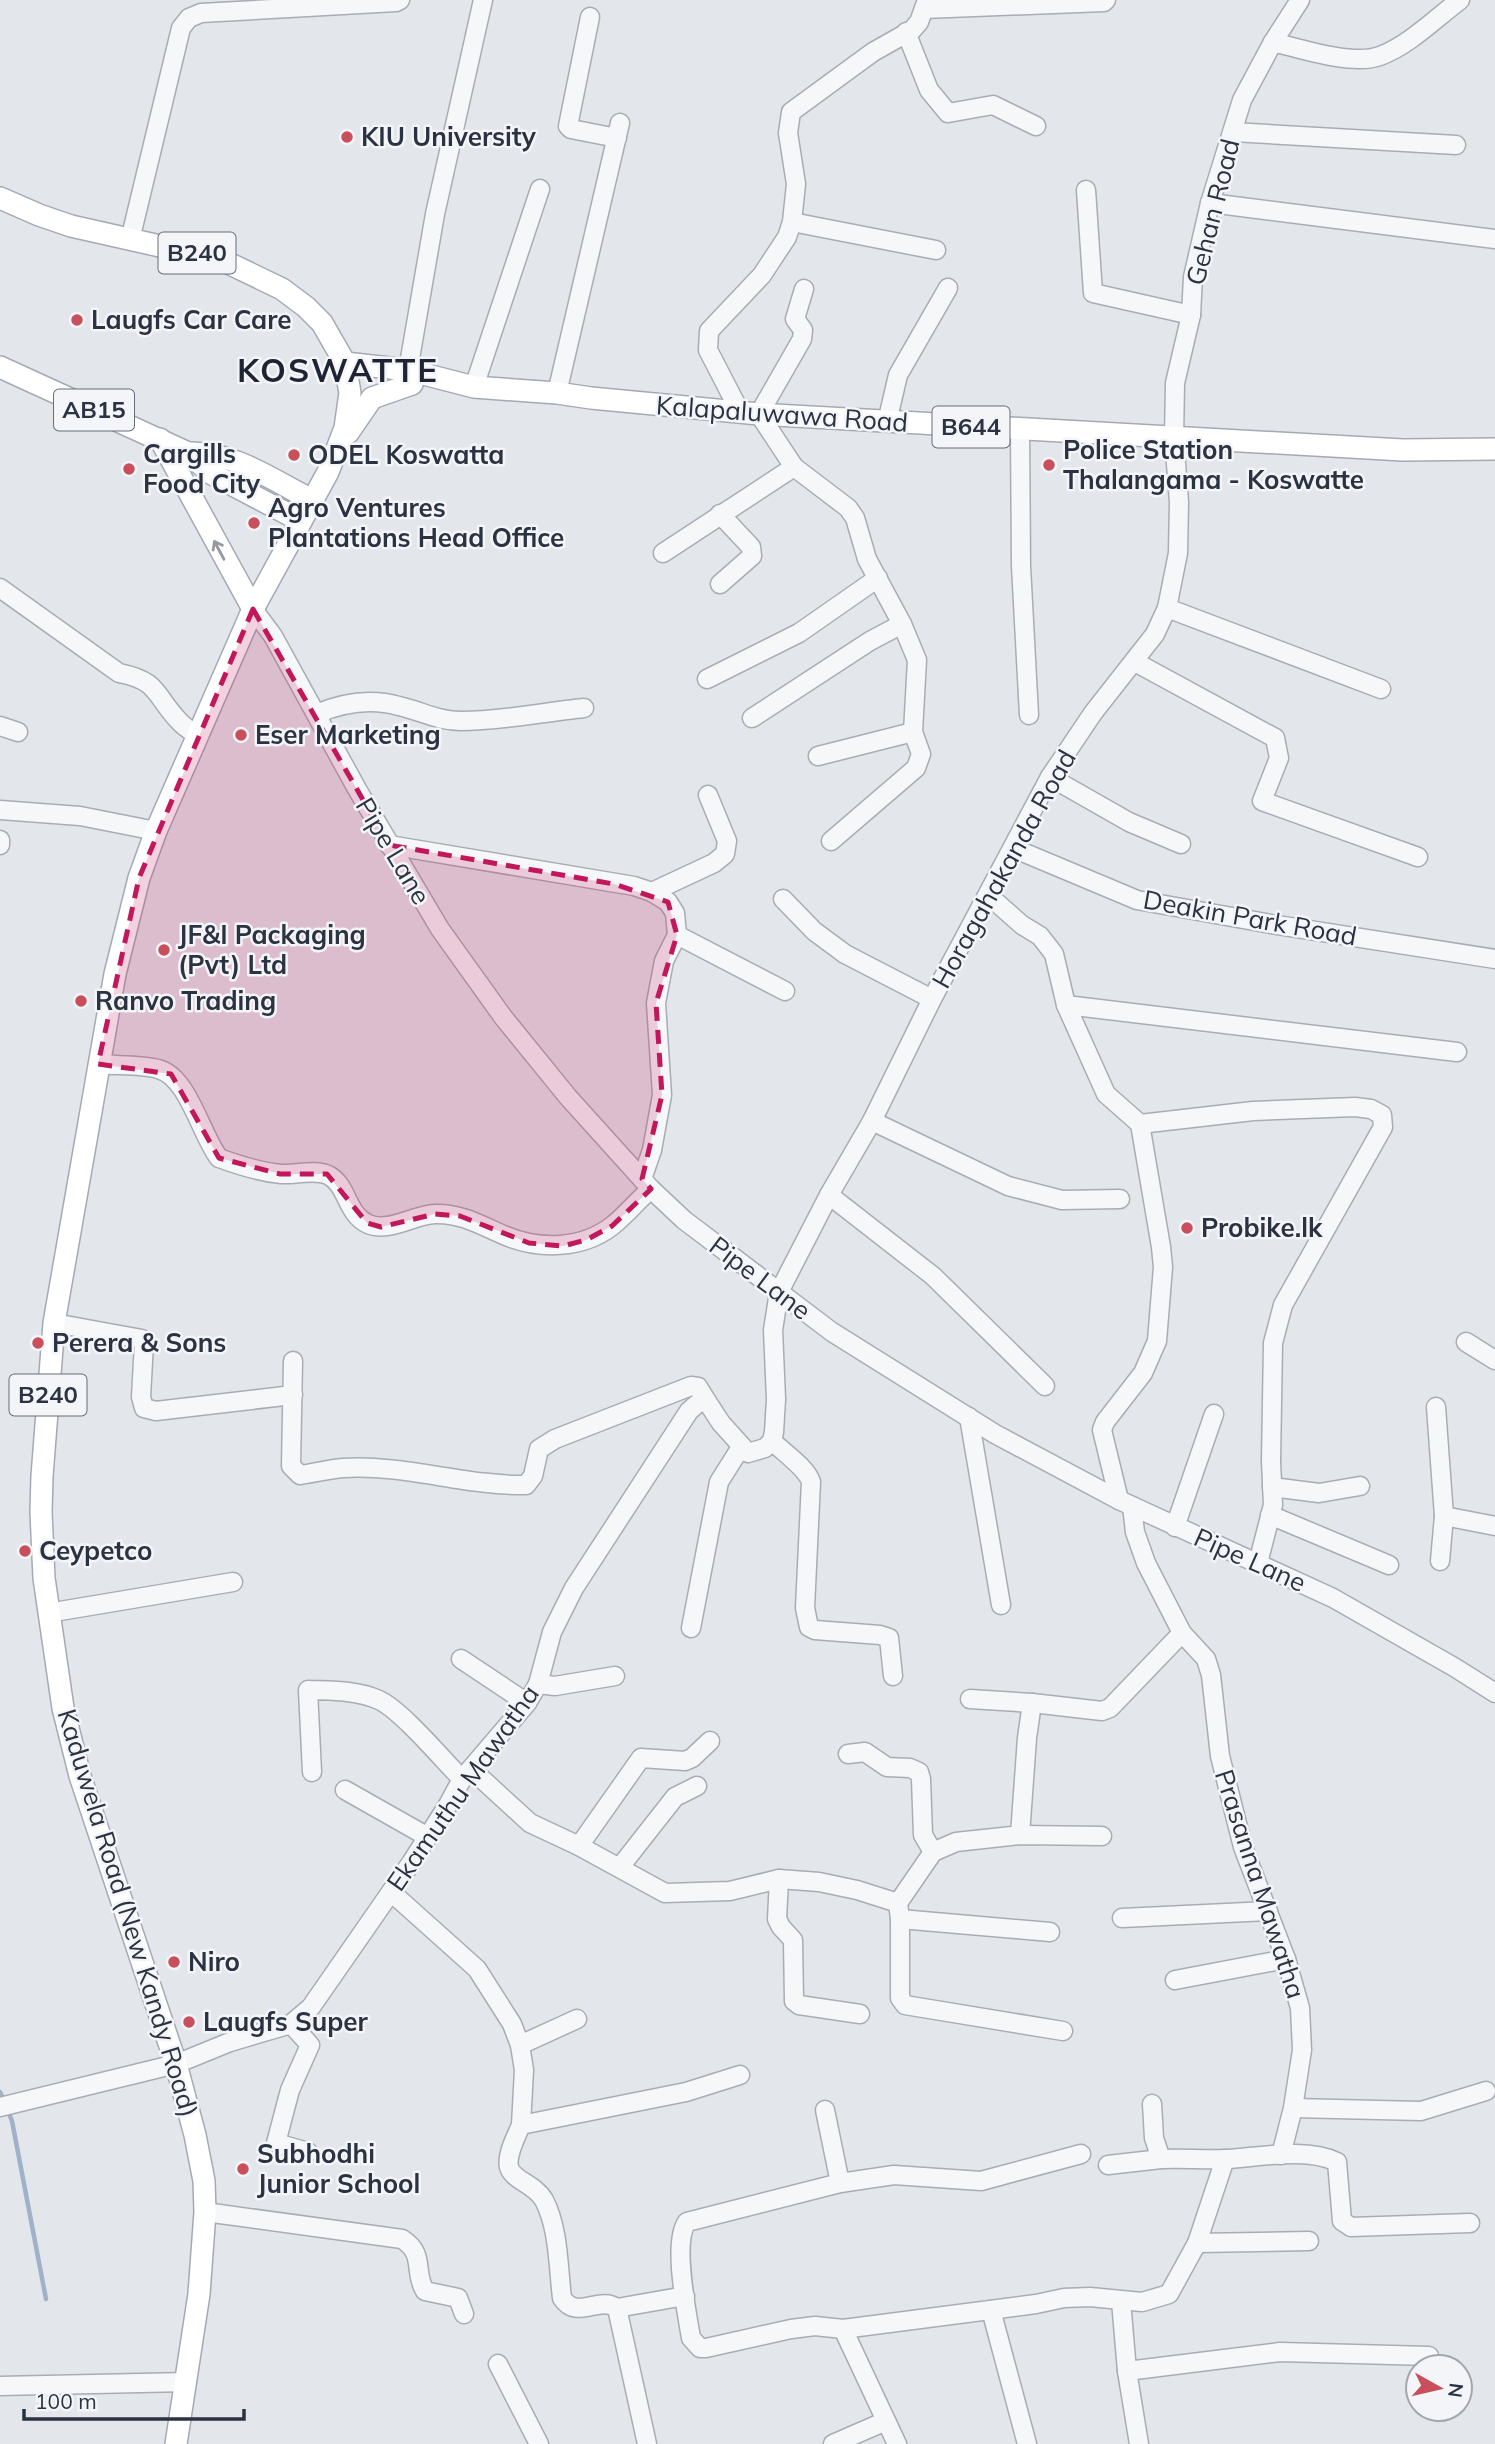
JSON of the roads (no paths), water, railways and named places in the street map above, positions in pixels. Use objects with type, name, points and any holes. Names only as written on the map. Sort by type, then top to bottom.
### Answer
[{"type":"main road","name":"B240","points":[[0,198],[71,226],[222,260],[282,289],[306,307],[321,323],[347,370]]},
{"type":"main road","name":"AB15","points":[[0,368],[188,453],[212,474],[301,521]]},
{"type":"main road","name":"Kalapaluwawa Road","points":[[347,370],[410,377],[426,385],[448,382],[474,387],[749,413],[1403,450],[1495,449]]},
{"type":"main road","name":"Kaduwela Road (New Kandy Road)","points":[[176,2444],[199,2294],[205,2212],[204,2181],[176,2063],[80,1776],[63,1708],[44,1578],[42,1476],[54,1323],[98,1065],[127,919],[156,831],[253,609],[338,447],[349,412],[347,370]]},
{"type":"main road","points":[[338,447],[372,398],[410,377]]},
{"type":"main road","points":[[160,439],[253,609]]},
{"type":"main road","name":"AB15","points":[[188,453],[207,452],[226,457],[312,500]]},
{"type":"street","points":[[130,240],[181,28],[189,18],[201,13],[400,0]]},
{"type":"street","points":[[410,377],[435,214],[483,0]]},
{"type":"street","points":[[831,841],[916,768],[921,754],[913,733],[916,660],[902,624],[867,559],[855,518],[848,509],[794,467],[749,413],[708,350],[709,331],[762,275],[787,237],[792,222],[796,184],[788,133],[791,112],[919,22],[925,5],[1106,0]]},
{"type":"street","name":"Gehan Road","points":[[1174,438],[1175,383],[1191,315],[1194,277],[1210,203],[1242,100],[1273,42],[1300,0]]},
{"type":"street","points":[[1273,42],[1339,58],[1377,57],[1398,46],[1460,0]]},
{"type":"street","points":[[557,393],[619,131],[571,129],[568,126],[590,17]]},
{"type":"street","points":[[906,32],[929,90],[948,113],[993,105],[1037,127]]},
{"type":"street","points":[[1234,132],[1456,145]]},
{"type":"street","points":[[474,387],[540,189]]},
{"type":"street","points":[[1086,190],[1093,293],[1191,315]]},
{"type":"street","points":[[1210,203],[1495,239]]},
{"type":"street","points":[[792,222],[936,250]]},
{"type":"street","points":[[887,422],[898,375],[948,288]]},
{"type":"street","points":[[749,413],[802,339],[803,330],[795,319],[804,289]]},
{"type":"street","points":[[1020,430],[1021,566],[1029,715]]},
{"type":"street","name":"Horagahakanda Road","points":[[779,1292],[829,1195],[872,1121],[932,999],[1050,777],[1093,713],[1155,634],[1167,608],[1178,552],[1178,471],[1174,438]]},
{"type":"street","points":[[663,553],[794,467]]},
{"type":"street","points":[[720,514],[751,547],[752,556],[720,584]]},
{"type":"street","points":[[707,679],[799,633],[878,578]]},
{"type":"street","points":[[0,588],[119,673],[137,676],[155,687],[179,722],[197,735]]},
{"type":"street","points":[[1167,608],[1381,689]]},
{"type":"street","name":"Pipe Lane","points":[[253,609],[273,636],[389,845],[440,929],[503,1017],[568,1097],[646,1184],[684,1220],[832,1332],[969,1417],[1125,1503],[1343,1603],[1495,1693]]},
{"type":"street","points":[[752,718],[902,624]]},
{"type":"street","points":[[1135,662],[1275,738],[1279,758],[1262,801],[1418,857]]},
{"type":"street","points":[[316,714],[342,705],[368,702],[400,706],[430,717],[459,721],[584,708]]},
{"type":"street","points":[[0,726],[18,732]]},
{"type":"street","points":[[818,756],[913,733]]},
{"type":"street","points":[[1050,777],[1129,822],[1181,844]]},
{"type":"street","points":[[652,892],[714,863],[725,855],[727,841],[708,795]]},
{"type":"street","points":[[0,810],[80,816],[156,831]]},
{"type":"street","points":[[98,1065],[158,1069],[171,1074],[183,1089],[219,1158],[280,1174],[327,1174],[339,1183],[350,1208],[366,1223],[381,1227],[435,1214],[460,1216],[507,1236],[563,1246],[586,1240],[612,1226],[646,1184],[662,1095],[656,1003],[664,961],[677,935],[675,914],[668,902],[652,892],[634,886],[389,845]]},
{"type":"street","name":"Deakin Park Road","points":[[1013,848],[1137,900],[1495,959]]},
{"type":"street","points":[[988,895],[1022,925],[1040,936],[1054,954],[1066,1005],[1106,1094],[1140,1124],[1253,1111],[1317,1108],[1355,1107],[1371,1109],[1382,1115],[1382,1127],[1283,1305],[1273,1343],[1273,1506],[1258,1563]]},
{"type":"street","points":[[783,899],[814,931],[845,954],[932,999]]},
{"type":"street","points":[[677,935],[785,991]]},
{"type":"street","points":[[1066,1005],[1457,1052]]},
{"type":"street","points":[[872,1121],[1008,1186],[1062,1200],[1120,1199]]},
{"type":"street","name":"Prasanna Mawatha","points":[[1140,1124],[1163,1267],[1157,1341],[1143,1373],[1105,1422],[1102,1430],[1146,1563],[1182,1633],[1206,1659],[1211,1675],[1220,1756],[1243,1847],[1286,1959],[1300,2008],[1302,2050],[1293,2108],[1281,2155]]},
{"type":"street","points":[[829,1195],[933,1276],[1045,1386]]},
{"type":"street","points":[[293,1361],[291,1466],[300,1475],[344,1468],[526,1485],[531,1482],[539,1450],[555,1439],[691,1387],[698,1387],[741,1447],[748,1453],[753,1453],[765,1448],[772,1441],[776,1399],[773,1330],[779,1292]]},
{"type":"street","points":[[54,1323],[142,1339],[141,1397],[144,1408],[156,1410],[293,1395]]},
{"type":"street","points":[[1466,1342],[1495,1360]]},
{"type":"street","name":"Ekamuthu Mawatha","points":[[0,2107],[176,2063],[230,2042],[290,2024],[318,1997],[428,1837],[466,1774],[527,1703],[538,1684],[552,1632],[574,1588],[689,1411],[706,1400]]},
{"type":"street","points":[[1436,1407],[1444,1516],[1440,1561]]},
{"type":"street","points":[[1175,1527],[1213,1414]]},
{"type":"street","points":[[969,1417],[1001,1605]]},
{"type":"street","points":[[772,1441],[789,1459],[804,1469],[811,1482],[804,1608],[809,1627],[889,1638],[893,1676]]},
{"type":"street","points":[[691,1628],[719,1482],[741,1447]]},
{"type":"street","points":[[1272,1487],[1319,1493],[1360,1486]]},
{"type":"street","points":[[1270,1515],[1389,1565]]},
{"type":"street","points":[[1444,1516],[1495,1526]]},
{"type":"street","points":[[48,1613],[233,1582]]},
{"type":"street","points":[[970,1699],[1102,1711],[1110,1708],[1182,1633]]},
{"type":"street","points":[[461,1659],[527,1703]]},
{"type":"street","points":[[538,1684],[555,1686],[615,1676]]},
{"type":"street","points":[[312,1772],[309,1690],[348,1691],[380,1700],[466,1774],[530,1823],[620,1867],[665,1893],[730,1891],[779,1879],[818,1882],[857,1890],[899,1911],[1050,1931]]},
{"type":"street","points":[[1020,1835],[1032,1703]]},
{"type":"street","points":[[579,1846],[640,1758],[685,1761],[710,1741]]},
{"type":"street","points":[[848,1754],[865,1752],[887,1767],[910,1768],[919,1772],[923,1835],[933,1852]]},
{"type":"street","points":[[620,1867],[675,1797],[697,1786]]},
{"type":"street","points":[[345,1790],[428,1837]]},
{"type":"street","points":[[1063,2031],[905,2004],[900,1998],[899,1911],[933,1852],[956,1842],[1020,1835],[1102,1836]]},
{"type":"street","points":[[779,1879],[777,1919],[795,1947],[794,2001],[799,2005],[860,2014]]},
{"type":"street","points":[[391,1892],[477,1969],[512,2024],[520,2045],[524,2070],[521,2125],[508,2166],[512,2175],[533,2186],[544,2201],[553,2226],[562,2298],[571,2307],[579,2309],[606,2304],[617,2308],[685,2296]]},
{"type":"street","points":[[1122,1918],[1268,1911]]},
{"type":"street","points":[[1175,1980],[1286,1959]]},
{"type":"street","points":[[520,2045],[578,2019]]},
{"type":"street","points":[[290,2024],[310,2045],[290,2090],[276,2143],[308,2152]]},
{"type":"street","points":[[521,2125],[686,2092],[740,2075]]},
{"type":"street","points":[[1293,2108],[1421,2111],[1486,2091]]},
{"type":"street","points":[[1153,2104],[1154,2138],[1161,2159]]},
{"type":"street","points":[[825,2110],[840,2183]]},
{"type":"street","points":[[1081,2154],[981,2181],[894,2175],[840,2183],[687,2222],[683,2227],[681,2244],[691,2338],[699,2348],[815,2326],[843,2329],[1064,2298],[1090,2297],[1142,2302],[1169,2294],[1197,2243],[1225,2159]]},
{"type":"street","points":[[1108,2165],[1161,2159],[1325,2156],[1337,2162],[1342,2221],[1351,2227],[1470,2223]]},
{"type":"street","points":[[205,2212],[402,2239],[410,2244],[419,2258],[421,2286],[425,2291],[458,2298],[464,2314]]},
{"type":"street","points":[[1197,2243],[1309,2241]]},
{"type":"street","points":[[1121,2301],[1127,2371],[1139,2444]]},
{"type":"street","points":[[617,2308],[647,2444]]},
{"type":"street","points":[[991,2310],[1027,2444]]},
{"type":"street","points":[[843,2329],[897,2444]]},
{"type":"street","points":[[1127,2371],[1280,2352],[1404,2355]]},
{"type":"street","points":[[498,2364],[539,2444]]},
{"type":"street","points":[[0,2386],[187,2382]]},
{"type":"street","points":[[833,2444],[887,2421]]},
{"type":"waterway","points":[[0,2092],[5,2103]]},
{"type":"waterway","points":[[8,2111],[46,2299]]},
{"type":"place","name":"KIU University","points":[[347,137]]},
{"type":"place","name":"Laugfs Car Care","points":[[77,320]]},
{"type":"place","name":"ODEL Koswatta","points":[[294,455]]},
{"type":"place","name":"Police Station Thalangama - Koswatte","points":[[1049,465]]},
{"type":"place","name":"Cargills Food City","points":[[129,469]]},
{"type":"place","name":"Agro Ventures Plantations Head Office","points":[[254,523]]},
{"type":"place","name":"Eser Marketing","points":[[241,735]]},
{"type":"place","name":"JF&I Packaging (Pvt) Ltd","points":[[164,950]]},
{"type":"place","name":"Ranvo Trading","points":[[81,1001]]},
{"type":"place","name":"Probike.lk","points":[[1187,1228]]},
{"type":"place","name":"Perera & Sons","points":[[38,1343]]},
{"type":"place","name":"Ceypetco","points":[[25,1551]]},
{"type":"place","name":"Niro","points":[[174,1962]]},
{"type":"place","name":"Laugfs Super","points":[[189,2022]]},
{"type":"place","name":"Subhodhi Junior School","points":[[243,2169]]},
{"type":"district","name":"KOSWATTE","points":[[338,370]]}]
